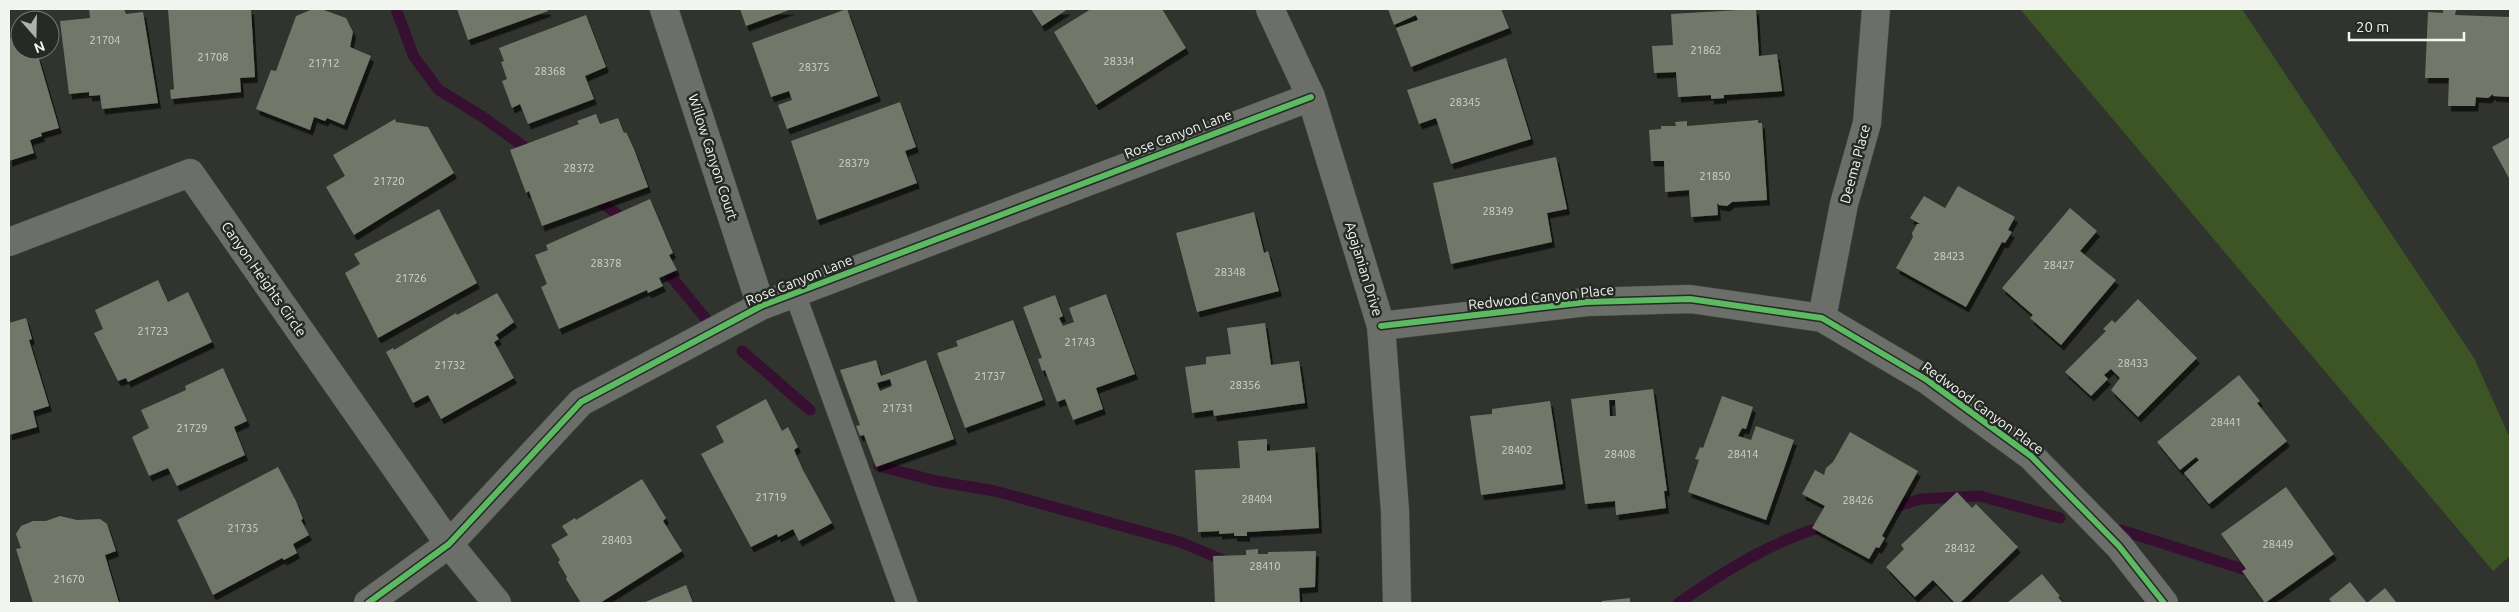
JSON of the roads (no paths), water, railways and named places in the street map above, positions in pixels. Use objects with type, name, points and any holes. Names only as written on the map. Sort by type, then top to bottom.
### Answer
[{"type":"street","name":"Willow Canyon Court","points":[[664,9],[762,306]]},
{"type":"street","name":"Agajanian Drive","points":[[1270,9],[1311,97],[1382,326],[1395,511],[1397,603]]},
{"type":"street","name":"Deema Place","points":[[1822,318],[1844,204],[1867,123],[1876,9]]},
{"type":"street","name":"Rose Canyon Lane","points":[[368,603],[449,544],[582,402],[762,306],[1311,97]]},
{"type":"street","name":"Canyon Heights Circle","points":[[9,242],[190,173],[449,544]]},
{"type":"street","name":"Redwood Canyon Place","points":[[1382,326],[1587,302],[1690,299],[1822,318],[1927,380],[2032,456],[2119,546],[2164,603]]},
{"type":"street","points":[[449,544],[497,603]]},
{"type":"lane","points":[[795,294],[907,603]]},
{"type":"waterway","points":[[396,9],[414,57],[439,90],[483,117],[534,154]]},
{"type":"waterway","points":[[591,196],[616,213],[627,225]]},
{"type":"waterway","points":[[659,262],[712,326]]},
{"type":"waterway","points":[[742,351],[810,410]]},
{"type":"waterway","points":[[879,466],[936,481],[995,491],[1180,542],[1228,562]]},
{"type":"waterway","points":[[1884,510],[1921,499],[1980,496],[2060,518]]},
{"type":"waterway","points":[[1679,603],[1714,579],[1769,548],[1808,531],[1828,525]]},
{"type":"waterway","points":[[2121,530],[2246,570]]}]
